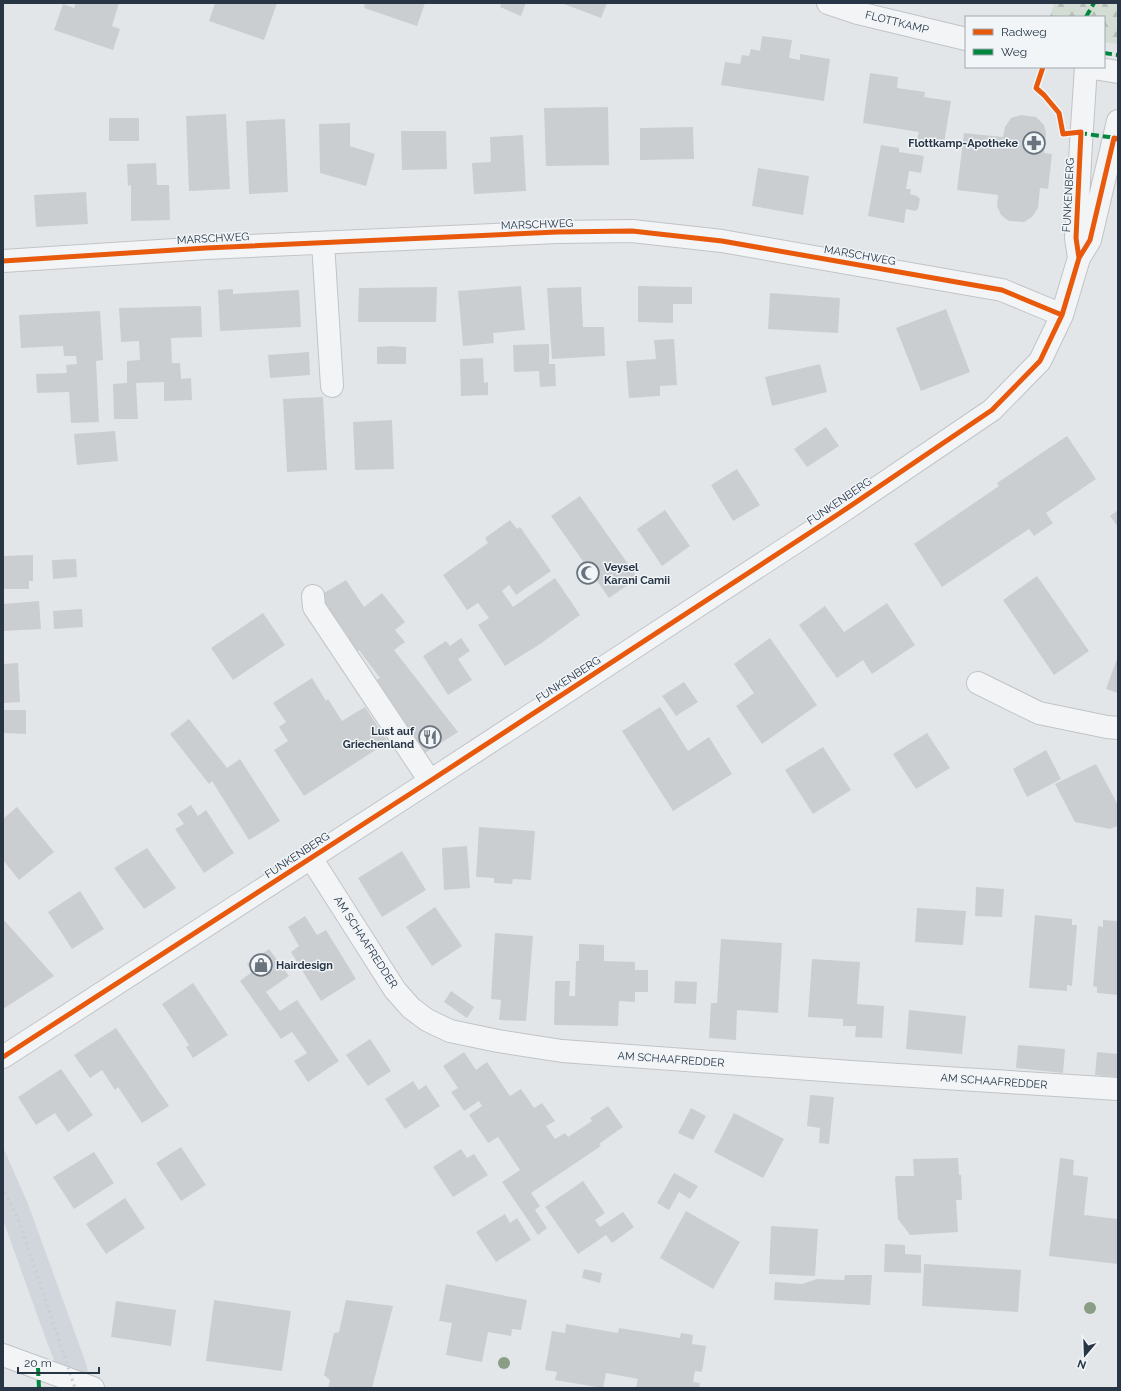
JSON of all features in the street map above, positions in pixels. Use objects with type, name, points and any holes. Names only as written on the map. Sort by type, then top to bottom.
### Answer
[{"type":"street","name":"FLOTTKAMP","points":[[828,3],[858,13],[965,39]]},
{"type":"street","name":"FUNKENBERG","points":[[1079,258],[1076,238],[1087,68]]},
{"type":"street","points":[[1093,68],[1118,72]]},
{"type":"street","name":"FUNKENBERG","points":[[3,1057],[430,781],[840,513],[992,410],[1040,361],[1062,315],[1079,258],[1090,240],[1118,121]]},
{"type":"street","name":"MARSCHWEG","points":[[3,261],[206,248],[323,244],[557,232],[632,231],[722,241],[1002,290],[1062,315]]},
{"type":"street","points":[[323,244],[332,386]]},
{"type":"street","points":[[313,596],[314,607],[430,781]]},
{"type":"street","points":[[978,682],[1039,713],[1118,728]]},
{"type":"street","name":"AM SCHAAFREDDER","points":[[311,858],[396,990],[411,1008],[427,1020],[450,1031],[498,1041],[562,1051],[851,1072],[1118,1089]]},
{"type":"street","points":[[3,1355],[93,1388]]},
{"type":"shaded area","points":[[3,1147],[28,1204],[84,1358],[93,1388],[65,1388],[47,1342],[3,1220]]},
{"type":"green space","points":[[1054,3],[1118,3],[1118,44],[1105,42],[1105,16],[1050,16]]},
{"type":"building","points":[[76,3],[119,3],[112,26],[120,29],[113,50],[54,30],[63,4],[74,8]]},
{"type":"building","points":[[215,3],[277,3],[264,40],[209,21]]},
{"type":"building","points":[[365,3],[425,3],[417,26],[364,8]]},
{"type":"building","points":[[502,3],[526,3],[521,16],[500,7]]},
{"type":"building","points":[[561,3],[607,3],[601,18]]},
{"type":"building","points":[[762,36],[792,40],[789,58],[800,60],[800,54],[830,59],[824,101],[721,85],[725,62],[740,64],[742,55],[749,56],[751,49],[760,51]]},
{"type":"building","points":[[870,73],[898,77],[897,88],[925,92],[924,97],[951,101],[944,143],[917,139],[919,132],[863,123]]},
{"type":"building","points":[[608,107],[609,165],[546,166],[544,108]]},
{"type":"building","points":[[226,114],[230,189],[189,191],[186,116]]},
{"type":"building","points":[[1021,115],[1036,117],[1044,125],[1046,133],[1044,153],[1052,154],[1048,189],[1040,188],[1038,208],[1032,217],[1024,222],[1009,221],[1001,215],[997,206],[998,195],[957,190],[964,133],[1003,137],[1005,127],[1011,118]]},
{"type":"building","points":[[109,118],[139,118],[139,141],[109,141]]},
{"type":"building","points":[[285,119],[288,192],[249,194],[246,121]]},
{"type":"building","points":[[350,123],[350,146],[375,154],[366,186],[320,173],[319,124]]},
{"type":"building","points":[[693,127],[694,159],[640,160],[640,128]]},
{"type":"building","points":[[401,131],[446,131],[447,169],[402,170]]},
{"type":"building","points":[[523,135],[526,191],[474,194],[472,163],[491,162],[490,137]]},
{"type":"building","points":[[881,145],[899,148],[899,152],[924,156],[921,173],[909,171],[906,189],[911,189],[910,194],[917,196],[920,199],[918,209],[915,211],[906,209],[904,223],[868,216]]},
{"type":"building","points":[[156,163],[157,185],[169,185],[170,220],[131,221],[131,185],[128,186],[127,164]]},
{"type":"building","points":[[758,168],[809,176],[803,215],[752,206]]},
{"type":"building","points":[[86,192],[88,224],[36,227],[34,195]]},
{"type":"building","points":[[521,286],[525,330],[493,333],[494,343],[463,346],[458,291]]},
{"type":"building","points":[[638,286],[692,287],[692,304],[673,304],[673,323],[638,322]]},
{"type":"building","points":[[437,287],[436,322],[358,322],[359,288]]},
{"type":"building","points":[[581,287],[583,327],[604,327],[605,356],[552,359],[547,288]]},
{"type":"building","points":[[233,289],[233,294],[299,290],[301,327],[220,331],[218,290]]},
{"type":"building","points":[[770,293],[840,298],[838,333],[768,329]]},
{"type":"building","points":[[201,306],[202,337],[171,338],[172,363],[180,363],[181,379],[191,378],[192,400],[164,401],[164,382],[136,383],[138,419],[114,419],[113,384],[127,383],[127,361],[140,360],[139,341],[121,342],[119,308]]},
{"type":"building","points":[[946,309],[970,372],[921,391],[896,328]]},
{"type":"building","points":[[100,311],[103,360],[96,361],[99,422],[71,423],[69,392],[37,393],[36,374],[67,373],[66,365],[77,364],[76,356],[64,356],[63,346],[21,348],[19,315]]},
{"type":"building","points":[[674,339],[677,385],[660,386],[660,396],[629,398],[626,361],[656,359],[654,340]]},
{"type":"building","points":[[549,344],[549,364],[555,364],[556,386],[540,387],[539,371],[514,372],[513,345]]},
{"type":"building","points":[[377,347],[406,347],[406,364],[377,364]]},
{"type":"building","points":[[309,352],[310,375],[270,378],[268,355]]},
{"type":"building","points":[[483,358],[484,383],[488,382],[488,395],[461,396],[460,359]]},
{"type":"building","points":[[820,364],[827,392],[772,406],[765,377]]},
{"type":"building","points":[[323,397],[327,470],[287,472],[283,399]]},
{"type":"building","points":[[392,420],[394,469],[355,470],[353,422]]},
{"type":"building","points":[[826,427],[839,446],[807,467],[794,449]]},
{"type":"building","points":[[115,431],[118,461],[77,465],[74,434]]},
{"type":"building","points":[[1067,436],[1096,479],[1046,513],[1053,523],[1034,536],[1029,529],[942,587],[914,544],[999,486],[997,483]]},
{"type":"building","points":[[737,469],[760,505],[733,521],[711,485]]},
{"type":"building","points":[[580,496],[638,578],[609,598],[551,516]]},
{"type":"building","points":[[665,510],[690,546],[662,566],[637,529]]},
{"type":"building","points":[[1118,510],[1118,527],[1110,516]]},
{"type":"building","points":[[510,520],[517,529],[520,527],[551,571],[516,595],[509,585],[502,591],[513,607],[555,578],[580,615],[540,644],[505,666],[478,625],[489,618],[478,603],[467,610],[443,575],[488,543],[485,538]]},
{"type":"building","points":[[33,555],[33,581],[29,581],[29,589],[3,589],[3,556]]},
{"type":"building","points":[[76,559],[77,577],[53,579],[52,560]]},
{"type":"building","points":[[1037,576],[1089,651],[1054,675],[1003,600]]},
{"type":"building","points":[[346,580],[364,607],[382,593],[405,622],[395,630],[405,642],[394,650],[458,732],[420,756],[372,683],[380,678],[359,650],[357,652],[347,639],[349,637],[319,596]]},
{"type":"building","points":[[39,601],[41,629],[3,631],[3,604]]},
{"type":"building","points":[[887,603],[915,645],[872,674],[863,660],[837,678],[799,625],[825,606],[844,632]]},
{"type":"building","points":[[82,609],[83,627],[54,629],[53,611]]},
{"type":"building","points":[[263,613],[285,645],[233,680],[211,648]]},
{"type":"building","points":[[461,638],[470,651],[458,659],[472,680],[448,695],[423,656],[446,641],[450,646]]},
{"type":"building","points":[[770,638],[817,705],[762,744],[736,706],[754,693],[734,664]]},
{"type":"building","points":[[1118,656],[1118,693],[1106,689]]},
{"type":"building","points":[[18,663],[20,702],[3,703],[3,664]]},
{"type":"building","points":[[312,678],[326,701],[328,699],[342,721],[365,707],[388,742],[304,796],[274,750],[288,741],[279,727],[286,722],[273,703]]},
{"type":"building","points":[[684,682],[698,702],[676,716],[662,696]]},
{"type":"building","points":[[660,707],[688,751],[709,737],[732,774],[673,811],[622,731]]},
{"type":"building","points":[[3,710],[26,710],[26,734],[3,733]]},
{"type":"building","points":[[189,719],[227,768],[240,759],[280,821],[249,840],[212,781],[209,784],[170,734]]},
{"type":"building","points":[[927,733],[950,768],[916,789],[893,754]]},
{"type":"building","points":[[823,747],[851,790],[813,814],[785,770]]},
{"type":"building","points":[[1046,750],[1061,779],[1027,797],[1013,769]]},
{"type":"building","points":[[1096,764],[1118,805],[1118,826],[1110,829],[1075,822],[1055,784]]},
{"type":"building","points":[[191,805],[198,816],[206,810],[234,853],[204,873],[175,829],[184,824],[177,814]]},
{"type":"building","points":[[17,807],[54,852],[19,880],[3,860],[3,819]]},
{"type":"building","points":[[479,827],[535,831],[531,880],[513,879],[512,884],[494,883],[494,878],[476,877]]},
{"type":"building","points":[[467,846],[470,888],[444,890],[442,848]]},
{"type":"building","points":[[147,848],[176,888],[144,909],[114,868]]},
{"type":"building","points":[[402,851],[426,890],[382,917],[358,878]]},
{"type":"building","points":[[976,887],[1004,889],[1002,917],[975,916]]},
{"type":"building","points":[[80,891],[104,929],[72,949],[48,912]]},
{"type":"building","points":[[435,907],[462,946],[432,966],[406,927]]},
{"type":"building","points":[[917,908],[966,911],[963,945],[915,942]]},
{"type":"building","points":[[1035,915],[1072,919],[1072,925],[1077,925],[1072,986],[1067,985],[1067,991],[1029,988]]},
{"type":"building","points":[[305,916],[317,935],[326,930],[356,979],[321,1001],[291,952],[299,946],[288,927]]},
{"type":"building","points":[[3,919],[54,976],[3,1009]]},
{"type":"building","points":[[1103,920],[1118,921],[1118,995],[1097,993],[1097,987],[1093,986],[1098,926],[1103,927]]},
{"type":"building","points":[[495,933],[533,936],[526,1021],[499,1020],[501,1000],[491,999]]},
{"type":"building","points":[[721,939],[782,943],[778,1013],[737,1010],[736,1040],[709,1038],[711,1003],[717,1003]]},
{"type":"building","points":[[579,944],[604,945],[604,961],[635,962],[635,970],[648,970],[648,992],[635,992],[635,1002],[619,1001],[618,1026],[554,1025],[555,981],[570,981],[569,996],[575,996],[576,961],[579,961]]},
{"type":"building","points":[[269,949],[289,976],[266,992],[280,1011],[297,1000],[339,1061],[308,1082],[294,1061],[307,1053],[292,1032],[281,1039],[240,981],[252,972],[247,964]]},
{"type":"building","points":[[812,959],[860,962],[857,1004],[884,1006],[882,1038],[855,1037],[856,1026],[843,1026],[843,1019],[808,1017]]},
{"type":"building","points":[[675,981],[697,982],[696,1004],[674,1003]]},
{"type":"building","points":[[193,983],[228,1035],[193,1058],[186,1047],[189,1045],[162,1004]]},
{"type":"building","points":[[451,991],[474,1007],[467,1018],[444,1002]]},
{"type":"building","points":[[909,1010],[966,1016],[962,1054],[906,1049]]},
{"type":"building","points":[[116,1028],[169,1106],[142,1123],[118,1087],[115,1090],[102,1070],[90,1078],[74,1055]]},
{"type":"building","points":[[370,1039],[391,1071],[368,1086],[346,1055]]},
{"type":"building","points":[[1018,1045],[1065,1049],[1063,1073],[1016,1068]]},
{"type":"building","points":[[464,1052],[476,1070],[487,1062],[510,1096],[521,1089],[534,1108],[542,1103],[555,1121],[546,1126],[555,1139],[565,1133],[568,1137],[592,1121],[590,1118],[608,1106],[623,1127],[599,1144],[601,1146],[531,1193],[540,1206],[535,1210],[547,1228],[538,1235],[502,1182],[520,1170],[498,1137],[488,1143],[469,1115],[482,1106],[479,1101],[464,1111],[451,1092],[458,1088],[443,1066]]},
{"type":"building","points":[[1097,1052],[1118,1054],[1118,1077],[1095,1075]]},
{"type":"building","points":[[61,1069],[93,1115],[68,1132],[55,1113],[36,1125],[18,1097]]},
{"type":"building","points":[[413,1081],[419,1090],[426,1085],[440,1106],[405,1129],[385,1099]]},
{"type":"building","points":[[810,1095],[834,1097],[829,1144],[819,1143],[820,1128],[807,1126]]},
{"type":"building","points":[[691,1108],[706,1116],[693,1140],[678,1133]]},
{"type":"building","points":[[734,1113],[784,1139],[763,1178],[714,1152]]},
{"type":"building","points":[[181,1147],[206,1185],[181,1201],[156,1163]]},
{"type":"building","points":[[461,1149],[467,1158],[474,1154],[488,1175],[453,1197],[433,1167]]},
{"type":"building","points":[[94,1152],[114,1183],[74,1209],[53,1177]]},
{"type":"building","points":[[958,1158],[959,1175],[961,1175],[962,1200],[956,1200],[958,1232],[910,1235],[898,1219],[896,1176],[914,1176],[913,1159]]},
{"type":"building","points":[[1060,1158],[1074,1160],[1073,1175],[1088,1177],[1084,1215],[1118,1219],[1118,1264],[1049,1256]]},
{"type":"building","points":[[674,1173],[698,1186],[690,1199],[679,1192],[669,1210],[657,1203]]},
{"type":"building","points":[[583,1181],[605,1213],[595,1220],[600,1227],[623,1212],[634,1227],[612,1243],[606,1235],[578,1254],[545,1207]]},
{"type":"building","points":[[125,1198],[145,1228],[106,1254],[86,1224]]},
{"type":"building","points":[[686,1211],[740,1242],[713,1289],[660,1258]]},
{"type":"building","points":[[505,1214],[510,1223],[517,1218],[531,1240],[496,1262],[476,1232]]},
{"type":"building","points":[[771,1226],[818,1229],[815,1276],[769,1274]]},
{"type":"building","points":[[885,1244],[905,1245],[905,1254],[921,1255],[921,1273],[884,1272]]},
{"type":"building","points":[[924,1264],[1021,1270],[1018,1312],[922,1306]]},
{"type":"building","points":[[584,1269],[602,1273],[600,1283],[582,1278]]},
{"type":"building","points":[[845,1275],[872,1275],[870,1305],[774,1300],[775,1282],[802,1284],[817,1279],[844,1280]]},
{"type":"building","points":[[446,1284],[527,1300],[521,1330],[512,1329],[511,1336],[488,1332],[482,1362],[446,1355],[452,1323],[439,1321]]},
{"type":"building","points":[[214,1300],[291,1311],[282,1371],[206,1361]]},
{"type":"building","points":[[346,1300],[393,1306],[372,1388],[328,1388],[330,1380],[324,1375],[334,1333],[339,1332]]},
{"type":"building","points":[[116,1301],[176,1310],[171,1346],[111,1337]]},
{"type":"building","points":[[566,1324],[618,1333],[619,1328],[680,1338],[681,1333],[693,1335],[692,1344],[706,1346],[702,1372],[695,1371],[693,1382],[700,1383],[699,1388],[636,1388],[638,1379],[606,1373],[603,1388],[555,1380],[557,1372],[545,1370],[552,1331],[565,1333]]},
{"type":"railway","points":[[3,1187],[20,1224],[75,1388]]},
{"type":"marked path","points":[[1087,16],[1094,3]]},
{"type":"marked path","points":[[1105,53],[1118,55]]},
{"type":"marked path","points":[[1079,133],[1116,138]]},
{"type":"marked path","points":[[38,1368],[39,1388]]},
{"type":"cycle path","points":[[1043,68],[1036,88],[1059,113],[1063,134],[1081,132],[1076,238],[1079,258]]},
{"type":"cycle path","points":[[3,1057],[430,781],[840,513],[992,410],[1040,361],[1062,315],[1079,258],[1090,240],[1114,138],[1118,139]]},
{"type":"cycle path","points":[[3,261],[206,248],[557,232],[632,231],[722,241],[1002,290],[1062,315]]},
{"type":"place","name":"Flottkamp-Apotheke","points":[[1034,143]]},
{"type":"place","name":"Veysel Karani Camii","points":[[588,573]]},
{"type":"place","name":"Lust auf Griechenland","points":[[430,737]]},
{"type":"place","name":"Hairdesign","points":[[261,965]]}]
